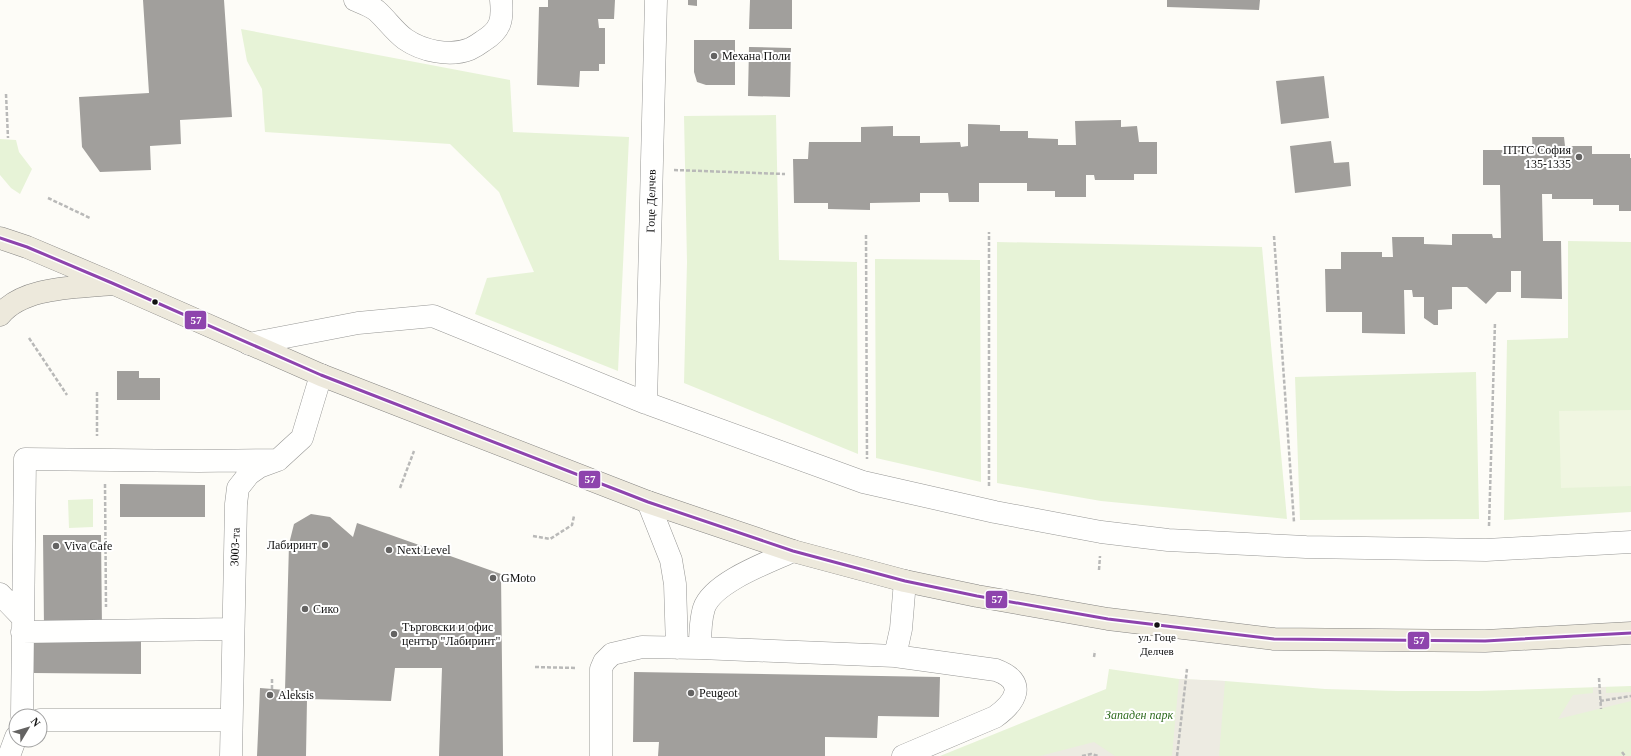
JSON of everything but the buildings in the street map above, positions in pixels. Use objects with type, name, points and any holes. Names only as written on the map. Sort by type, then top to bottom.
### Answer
[{"type":"main road","points":[[0,238],[27,247],[321,374],[648,502],[793,551],[906,581],[977,596],[1108,619],[1274,639],[1485,641],[1631,633]]},
{"type":"main road","points":[[0,315],[15,302],[32,294],[112,284]]},
{"type":"street","points":[[355,0],[377,11],[387,23],[406,39],[422,48],[447,53],[469,49],[485,40],[499,27],[502,10],[501,0]]},
{"type":"street","name":"Гоце Делчев","points":[[646,403],[656,0]]},
{"type":"street","points":[[249,344],[358,323],[433,316],[646,403],[863,482],[995,512],[1101,532],[1168,540],[1314,547],[1486,550],[1631,542]]},
{"type":"street","name":"3003-та","points":[[231,756],[232,629],[236,504],[238,488],[249,474],[259,467],[278,460],[302,438],[321,374]]},
{"type":"street","points":[[22,708],[22,625],[25,599],[25,459],[205,461],[278,460]]},
{"type":"street","points":[[648,502],[671,560],[675,584],[677,648]]},
{"type":"street","points":[[700,648],[700,626],[705,607],[716,591],[743,573],[793,551]]},
{"type":"street","points":[[895,656],[901,629],[906,581]]},
{"type":"street","points":[[0,594],[22,625]]},
{"type":"street","points":[[22,625],[113,631],[232,629]]},
{"type":"street","points":[[601,756],[602,669],[604,662],[612,654],[624,650],[642,647],[700,648],[895,656],[996,670],[1006,674],[1013,680],[1016,690],[1012,702],[1005,710],[995,717],[903,756]]},
{"type":"street","points":[[48,720],[231,720]]},
{"type":"path","points":[[6,94],[8,138]]},
{"type":"path","points":[[652,169],[785,174]]},
{"type":"path","points":[[48,198],[90,218]]},
{"type":"path","points":[[989,232],[989,489]]},
{"type":"path","points":[[866,235],[867,459]]},
{"type":"path","points":[[1274,236],[1294,524]]},
{"type":"path","points":[[1489,526],[1495,322]]},
{"type":"path","points":[[29,338],[67,395]]},
{"type":"path","points":[[97,392],[97,460],[105,470],[113,631]]},
{"type":"path","points":[[400,488],[414,451]]},
{"type":"path","points":[[533,536],[550,539],[572,525],[574,516]]},
{"type":"path","points":[[1094,657],[1095,651]]},
{"type":"path","points":[[535,667],[577,668]]},
{"type":"path","points":[[1177,756],[1186,669]]},
{"type":"path","points":[[272,678],[272,689]]},
{"type":"path","points":[[1599,678],[1601,709]]},
{"type":"path","points":[[1600,701],[1631,696]]},
{"type":"path","points":[[1622,752],[1625,756]]},
{"type":"path","points":[[1082,756],[1091,754],[1099,756]]},
{"type":"green space","points":[[241,29],[510,80],[513,132],[629,137],[618,371],[475,314],[487,278],[534,272],[499,192],[450,144],[265,132],[262,89],[247,61]]},
{"type":"green space","points":[[776,115],[779,260],[857,262],[858,454],[684,383],[687,262],[684,116]]},
{"type":"green space","points":[[0,139],[16,140],[19,152],[32,169],[20,194],[11,188],[0,175]]},
{"type":"green space","points":[[1568,241],[1631,242],[1631,512],[1504,520],[1507,340],[1568,338]]},
{"type":"green space","points":[[997,242],[1262,247],[1287,519],[1101,501],[997,483]]},
{"type":"green space","points":[[875,259],[980,260],[981,482],[876,458]]},
{"type":"green space","points":[[1476,372],[1479,519],[1300,520],[1295,377]]},
{"type":"green space","points":[[1631,410],[1631,486],[1561,488],[1559,411]]},
{"type":"green space","points":[[93,499],[93,527],[69,528],[68,500]]},
{"type":"green space","name":"Западен парк","points":[[1109,669],[1179,679],[1325,689],[1478,691],[1631,686],[1631,756],[940,756],[1106,689]]},
{"type":"shaded area","points":[[1179,679],[1225,681],[1219,756],[1172,756]]},
{"type":"shaded area","points":[[1593,687],[1606,687],[1606,693],[1631,692],[1631,701],[1558,719],[1573,695],[1593,693]]},
{"type":"shaded area","points":[[1094,742],[1115,756],[1040,756]]},
{"type":"transit line","name":"57","points":[[0,238],[27,247],[112,283],[321,375],[648,502],[793,551],[905,581],[977,596],[1108,619],[1274,639],[1485,641],[1631,633]]},
{"type":"place","name":"Механа Поли","points":[[714,56]]},
{"type":"place","name":"ПТТС София 135-1335","points":[[1579,157]]},
{"type":"place","name":"Лабиринт","points":[[325,545]]},
{"type":"place","name":"Viva Cafe","points":[[56,546]]},
{"type":"place","name":"Next Level","points":[[389,550]]},
{"type":"place","name":"GMoto","points":[[493,578]]},
{"type":"place","name":"Сико","points":[[305,609]]},
{"type":"place","name":"ул. Гоце Делчев","points":[[1157,625]]},
{"type":"place","name":"Търговски и офис център \"Лабиринт\"","points":[[394,634]]},
{"type":"place","name":"Peugeot","points":[[691,693]]},
{"type":"place","name":"Aleksis","points":[[270,695]]}]
